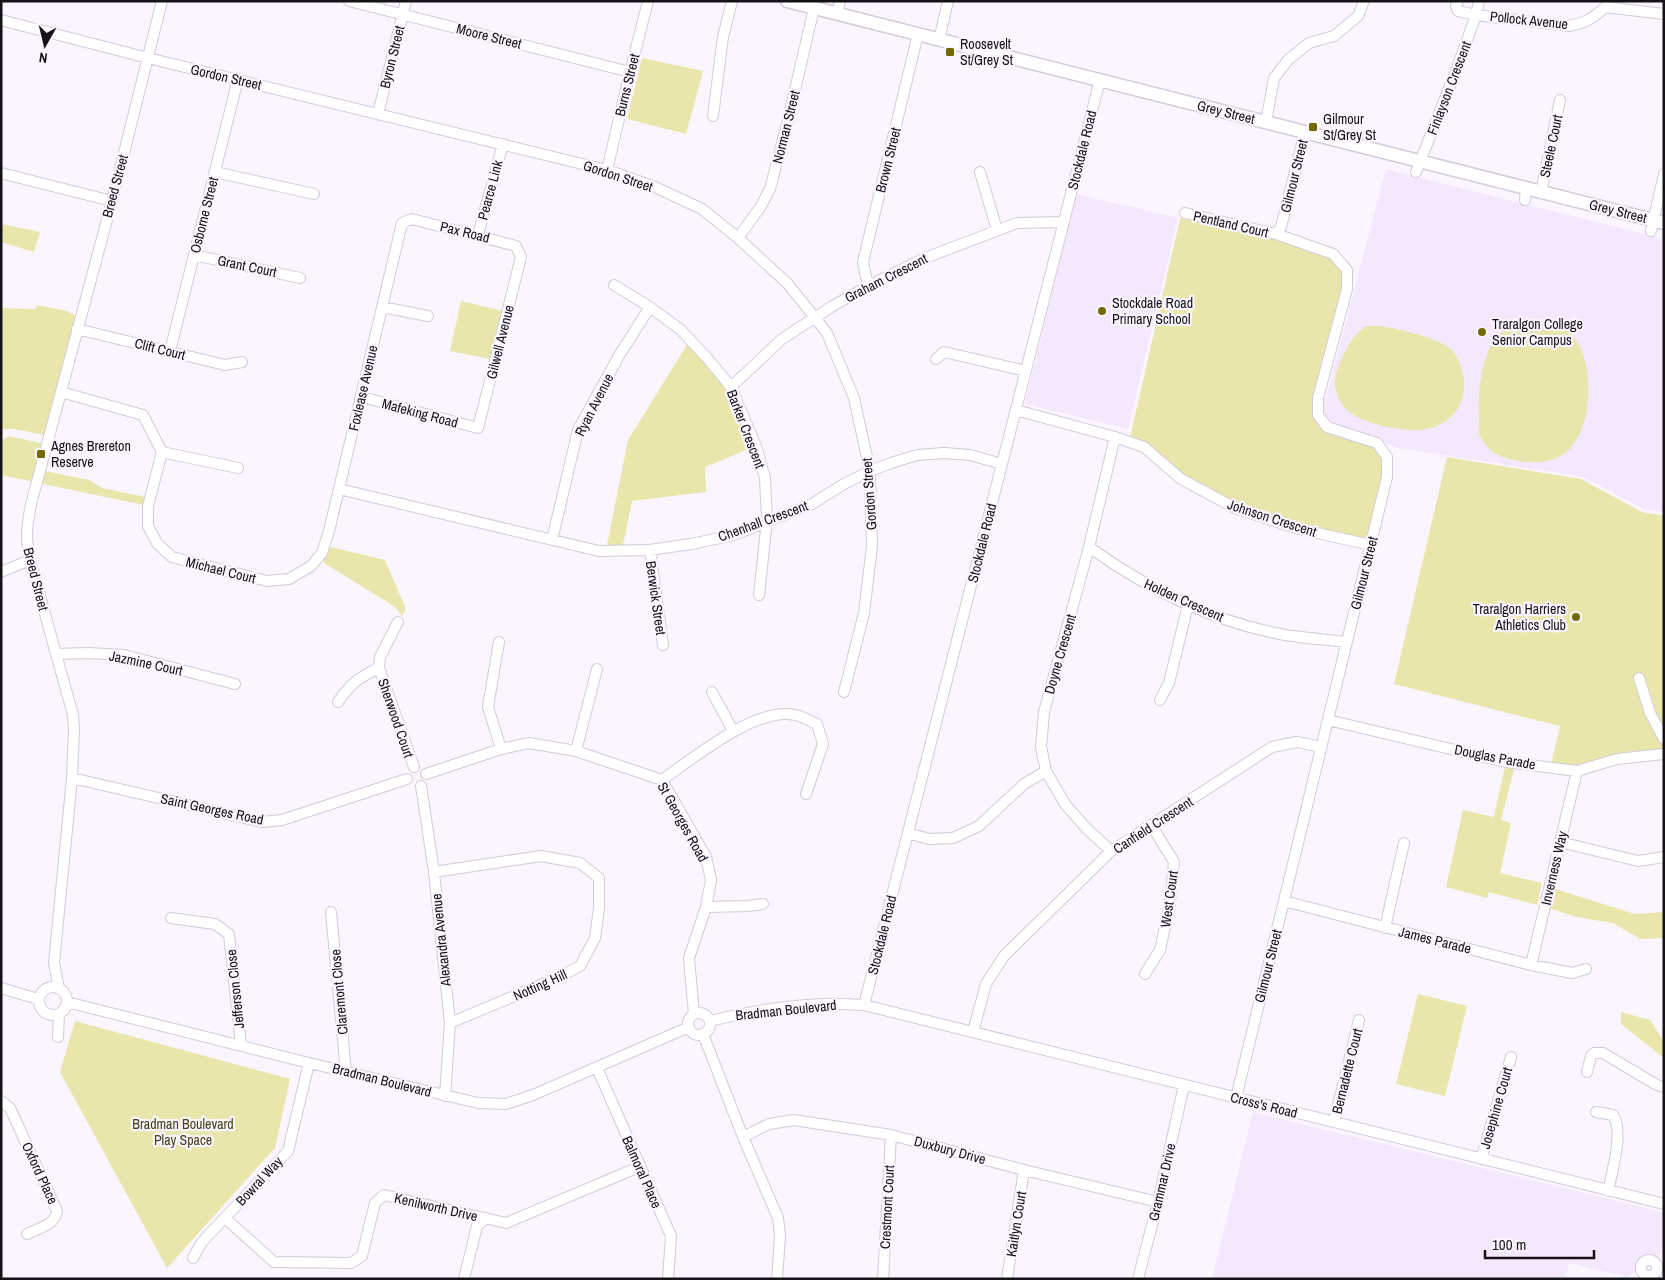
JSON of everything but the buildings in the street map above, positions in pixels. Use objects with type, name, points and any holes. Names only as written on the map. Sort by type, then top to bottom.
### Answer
[{"type":"main road","name":"Grey Street","points":[[787,1],[814,8],[839,8],[939,40],[1305,132],[1418,167],[1526,194],[1541,192],[1656,225]]},
{"type":"street","name":"Breed Street","points":[[60,988],[54,963],[72,778],[73,715],[30,560],[26,542],[27,527],[31,504],[112,201],[162,1]]},
{"type":"street","name":"Moore Street","points":[[349,1],[630,72]]},
{"type":"street","name":"Byron Street","points":[[378,114],[406,1]]},
{"type":"street","name":"Burns Street","points":[[607,170],[648,1]]},
{"type":"street","points":[[713,116],[723,37],[732,1]]},
{"type":"street","points":[[939,40],[948,1]]},
{"type":"street","points":[[1266,122],[1274,78],[1288,60],[1309,42],[1334,36],[1358,16],[1364,1]]},
{"type":"street","points":[[1458,1],[1456,6],[1458,11],[1476,15]]},
{"type":"street","name":"Finlayson Crescent","points":[[1418,167],[1440,114],[1476,15],[1479,1]]},
{"type":"street","name":"Pollock Avenue","points":[[1476,15],[1569,26],[1584,24],[1594,17],[1604,4],[1664,14]]},
{"type":"street","name":"Norman Street","points":[[738,238],[761,206],[770,188],[814,8]]},
{"type":"street","name":"Gordon Street","points":[[1,20],[148,58],[607,170],[655,187],[702,209],[738,238],[788,284],[827,333],[854,398],[870,471],[871,556],[864,613],[844,692]]},
{"type":"street","name":"Brown Street","points":[[868,286],[863,262],[918,34]]},
{"type":"street","name":"Osborne Street","points":[[170,351],[238,79]]},
{"type":"street","name":"Stockdale Road","points":[[864,1005],[1100,80]]},
{"type":"street","name":"Steele Court","points":[[1541,192],[1560,100]]},
{"type":"street","name":"Gilmour Street","points":[[1236,1098],[1387,477],[1386,457],[1377,443],[1327,427],[1318,415],[1318,398],[1347,289],[1347,270],[1333,254],[1276,234],[1281,227],[1305,132]]},
{"type":"street","name":"Pearce Link","points":[[478,236],[503,144]]},
{"type":"street","points":[[215,172],[314,194]]},
{"type":"street","points":[[980,172],[997,230]]},
{"type":"street","points":[[1,173],[112,201]]},
{"type":"street","points":[[1656,225],[1664,174]]},
{"type":"street","name":"Pentland Court","points":[[1186,213],[1276,234]]},
{"type":"street","name":"Pax Road","points":[[402,223],[412,219],[516,246],[521,257]]},
{"type":"street","name":"Graham Crescent","points":[[731,387],[782,339],[830,307],[868,286],[925,258],[1017,223],[1064,222]]},
{"type":"street","name":"Foxlease Avenue","points":[[322,552],[329,531],[362,397],[402,223]]},
{"type":"street","name":"Grant Court","points":[[194,255],[300,278]]},
{"type":"street","name":"Gilwell Avenue","points":[[478,428],[521,257]]},
{"type":"street","name":"Barker Crescent","points":[[614,285],[650,307],[681,330],[731,387],[756,446],[765,478],[767,520],[759,595]]},
{"type":"street","points":[[382,307],[428,316]]},
{"type":"street","name":"Ryan Avenue","points":[[552,540],[578,430],[620,354],[650,307]]},
{"type":"street","name":"Clift Court","points":[[77,329],[225,365],[242,362]]},
{"type":"street","points":[[936,359],[944,352],[1026,371]]},
{"type":"street","points":[[61,392],[143,415],[162,452],[238,468]]},
{"type":"street","name":"Mafeking Road","points":[[362,397],[478,428]]},
{"type":"street","name":"Johnson Crescent","points":[[1016,410],[1115,437],[1144,447],[1181,479],[1235,508],[1299,529],[1371,544]]},
{"type":"street","name":"Doyne Crescent","points":[[1111,851],[1064,804],[1046,771],[1041,748],[1044,712],[1089,547],[1115,437]]},
{"type":"street","name":"Michael Court","points":[[162,452],[148,506],[148,526],[157,543],[172,557],[267,582],[289,579],[311,566],[322,552]]},
{"type":"street","name":"Chenhall Crescent","points":[[339,489],[599,551],[650,550],[734,535],[767,520],[812,504],[844,484],[870,471],[917,455],[970,454],[1002,464]]},
{"type":"street","name":"Holden Crescent","points":[[1089,547],[1157,591],[1218,617],[1275,633],[1347,642]]},
{"type":"street","name":"Berwick Street","points":[[650,550],[663,645]]},
{"type":"street","points":[[1,572],[30,560]]},
{"type":"street","points":[[1160,700],[1168,682],[1188,605]]},
{"type":"street","name":"Sherwood Court","points":[[398,622],[380,657],[379,668],[414,767]]},
{"type":"street","points":[[499,642],[488,707],[501,749]]},
{"type":"street","name":"Jazmine Court","points":[[56,654],[124,655],[235,684]]},
{"type":"street","name":"Sherwood Court","points":[[338,702],[349,686],[364,675],[379,668]]},
{"type":"street","points":[[576,751],[597,669]]},
{"type":"street","points":[[1640,678],[1650,713],[1664,739]]},
{"type":"street","points":[[712,692],[733,731]]},
{"type":"street","points":[[662,780],[733,731],[770,715],[795,715],[817,724],[823,744],[806,794]]},
{"type":"street","name":"Douglas Parade","points":[[1328,720],[1506,762],[1577,771],[1617,759],[1664,754]]},
{"type":"street","name":"Canfield Crescent","points":[[973,1032],[986,984],[1004,956],[1111,851],[1272,747],[1297,742],[1321,747]]},
{"type":"street","name":"St Georges Road","points":[[426,774],[501,749],[529,743],[576,751],[662,780],[706,857],[711,880],[706,907],[689,958],[694,1014]]},
{"type":"street","points":[[414,767],[423,769],[426,774],[426,781],[421,786],[414,786],[407,779],[408,772],[414,767]]},
{"type":"street","points":[[908,833],[929,839],[953,838],[971,830],[979,826],[1024,784],[1046,771]]},
{"type":"street","name":"Inverness Way","points":[[1531,965],[1577,771]]},
{"type":"street","name":"Saint Georges Road","points":[[72,778],[262,822],[282,820],[407,779]]},
{"type":"street","name":"Alexandra Avenue","points":[[421,786],[434,872],[450,1023],[446,1096]]},
{"type":"street","name":"West Court","points":[[1145,974],[1160,950],[1170,903],[1174,862],[1152,826]]},
{"type":"street","points":[[1560,842],[1638,861],[1664,857]]},
{"type":"street","points":[[1385,928],[1404,843]]},
{"type":"street","name":"Notting Hill","points":[[434,872],[541,856],[580,863],[599,878],[599,908],[595,938],[580,966],[557,978],[450,1023]]},
{"type":"street","name":"James Parade","points":[[1284,901],[1531,965],[1572,973],[1586,969]]},
{"type":"street","points":[[706,907],[763,904]]},
{"type":"street","name":"Claremont Close","points":[[331,912],[346,1072]]},
{"type":"street","name":"Jefferson Close","points":[[171,918],[216,924],[229,934],[241,1046]]},
{"type":"street","points":[[46,988],[60,988],[65,994],[67,1002],[65,1009],[59,1014],[50,1015],[43,1012],[38,998],[46,988],[54,963]]},
{"type":"street","points":[[1,988],[38,998]]},
{"type":"street","name":"Bradman Boulevard","points":[[67,1002],[478,1103],[506,1104],[533,1095],[689,1027]]},
{"type":"street","name":"Bradman Boulevard","points":[[710,1021],[742,1013],[784,1007],[825,1004],[864,1005]]},
{"type":"street","name":"Cross's Road","points":[[864,1005],[1664,1204]]},
{"type":"street","points":[[58,1037],[59,1014]]},
{"type":"street","points":[[694,1014],[703,1014],[710,1021],[709,1029],[703,1034],[694,1033],[689,1027],[689,1020],[694,1014]]},
{"type":"street","name":"Bernadette Court","points":[[1334,1122],[1360,1020]]},
{"type":"street","points":[[703,1034],[743,1137],[778,1218],[780,1236],[778,1279]]},
{"type":"street","points":[[1587,1072],[1591,1056],[1594,1053],[1603,1053],[1656,1086],[1664,1087]]},
{"type":"street","name":"Josephine Court","points":[[1481,1159],[1511,1057]]},
{"type":"street","name":"Bowral Way","points":[[193,1258],[202,1242],[288,1150],[309,1063]]},
{"type":"street","name":"Balmoral Place","points":[[597,1068],[671,1236],[668,1279]]},
{"type":"street","name":"Grammar Drive","points":[[1138,1279],[1158,1202],[1184,1085]]},
{"type":"street","name":"Oxford Place","points":[[1,1101],[10,1108],[57,1211],[56,1217],[52,1222],[27,1234]]},
{"type":"street","points":[[1596,1112],[1613,1115],[1617,1121],[1614,1161],[1608,1191]]},
{"type":"street","name":"Duxbury Drive","points":[[743,1137],[768,1124],[794,1120],[891,1135],[1024,1170],[1158,1202]]},
{"type":"street","name":"Crestmont Court","points":[[883,1279],[891,1135]]},
{"type":"street","name":"Kenilworth Drive","points":[[225,1218],[274,1262],[351,1263],[362,1256],[375,1203],[384,1195],[506,1223],[639,1166]]},
{"type":"street","name":"Kaitlyn Court","points":[[1007,1279],[1024,1170]]},
{"type":"street","points":[[464,1279],[477,1226],[486,1218]]},
{"type":"street","points":[[1644,1277],[1651,1276],[1656,1272],[1660,1261]]},
{"type":"shaded area","name":"Traralgon College Senior Campus","points":[[1386,169],[1664,239],[1664,512],[1643,509],[1584,477],[1399,448],[1330,423],[1323,412],[1324,406]]},
{"type":"shaded area","name":"Stockdale Road Primary School","points":[[1076,194],[1178,218],[1128,429],[1025,404]]},
{"type":"shaded area","points":[[1253,1112],[1662,1212],[1664,1213],[1664,1251],[1628,1277],[1569,1263],[1565,1279],[1212,1279]]},
{"type":"green space","points":[[642,58],[703,71],[686,134],[627,119]]},
{"type":"green space","points":[[1185,213],[1333,254],[1347,270],[1318,398],[1327,427],[1377,443],[1387,457],[1371,545],[1235,508],[1129,442],[1180,219]]},
{"type":"green space","points":[[1,224],[40,232],[34,252],[1,242]]},
{"type":"green space","points":[[461,301],[507,312],[495,360],[450,351]]},
{"type":"green space","points":[[37,305],[67,311],[76,316],[45,435],[14,429],[1,429],[1,308],[35,309]]},
{"type":"green space","points":[[1531,321],[1545,321],[1563,326],[1577,341],[1584,358],[1588,378],[1588,398],[1585,419],[1578,436],[1568,450],[1547,461],[1526,462],[1495,454],[1483,442],[1479,432],[1479,401],[1483,368],[1495,339],[1511,327]]},
{"type":"green space","points":[[1367,326],[1380,326],[1430,338],[1440,342],[1454,352],[1463,374],[1464,386],[1458,408],[1443,423],[1432,428],[1419,430],[1391,428],[1362,419],[1347,410],[1342,404],[1335,387],[1335,379],[1342,358],[1350,343],[1360,331]]},
{"type":"green space","points":[[690,340],[731,387],[756,446],[705,467],[706,492],[632,501],[623,545],[607,545],[628,440]]},
{"type":"green space","points":[[9,436],[45,444],[41,470],[89,480],[102,488],[150,498],[148,506],[1,475],[1,441]]},
{"type":"green space","points":[[1447,457],[1581,479],[1642,512],[1664,516],[1664,754],[1577,771],[1550,768],[1560,726],[1394,684]]},
{"type":"green space","points":[[331,547],[385,560],[406,609],[402,616],[395,607],[324,563],[322,553]]},
{"type":"green space","points":[[1506,762],[1514,769],[1501,820],[1511,823],[1500,873],[1542,883],[1537,905],[1489,892],[1487,898],[1446,887],[1463,810],[1494,817]]},
{"type":"green space","points":[[1549,887],[1635,914],[1664,912],[1664,938],[1640,939],[1613,923],[1577,917],[1545,907]]},
{"type":"green space","points":[[1418,994],[1467,1006],[1445,1096],[1396,1084]]},
{"type":"green space","points":[[1621,1012],[1650,1020],[1664,1042],[1664,1058],[1621,1024]]},
{"type":"green space","name":"Bradman Boulevard Play Space","points":[[75,1021],[290,1079],[275,1148],[167,1268],[60,1072]]},
{"type":"place","name":"Roosevelt St/Grey St","points":[[950,52]]},
{"type":"place","name":"Gilmour St/Grey St","points":[[1313,127]]},
{"type":"place","name":"Stockdale Road Primary School","points":[[1102,311]]},
{"type":"place","name":"Traralgon College Senior Campus","points":[[1482,332]]},
{"type":"place","name":"Agnes Brereton Reserve","points":[[41,454]]},
{"type":"place","name":"Traralgon Harriers Athletics Club","points":[[1576,617]]}]
